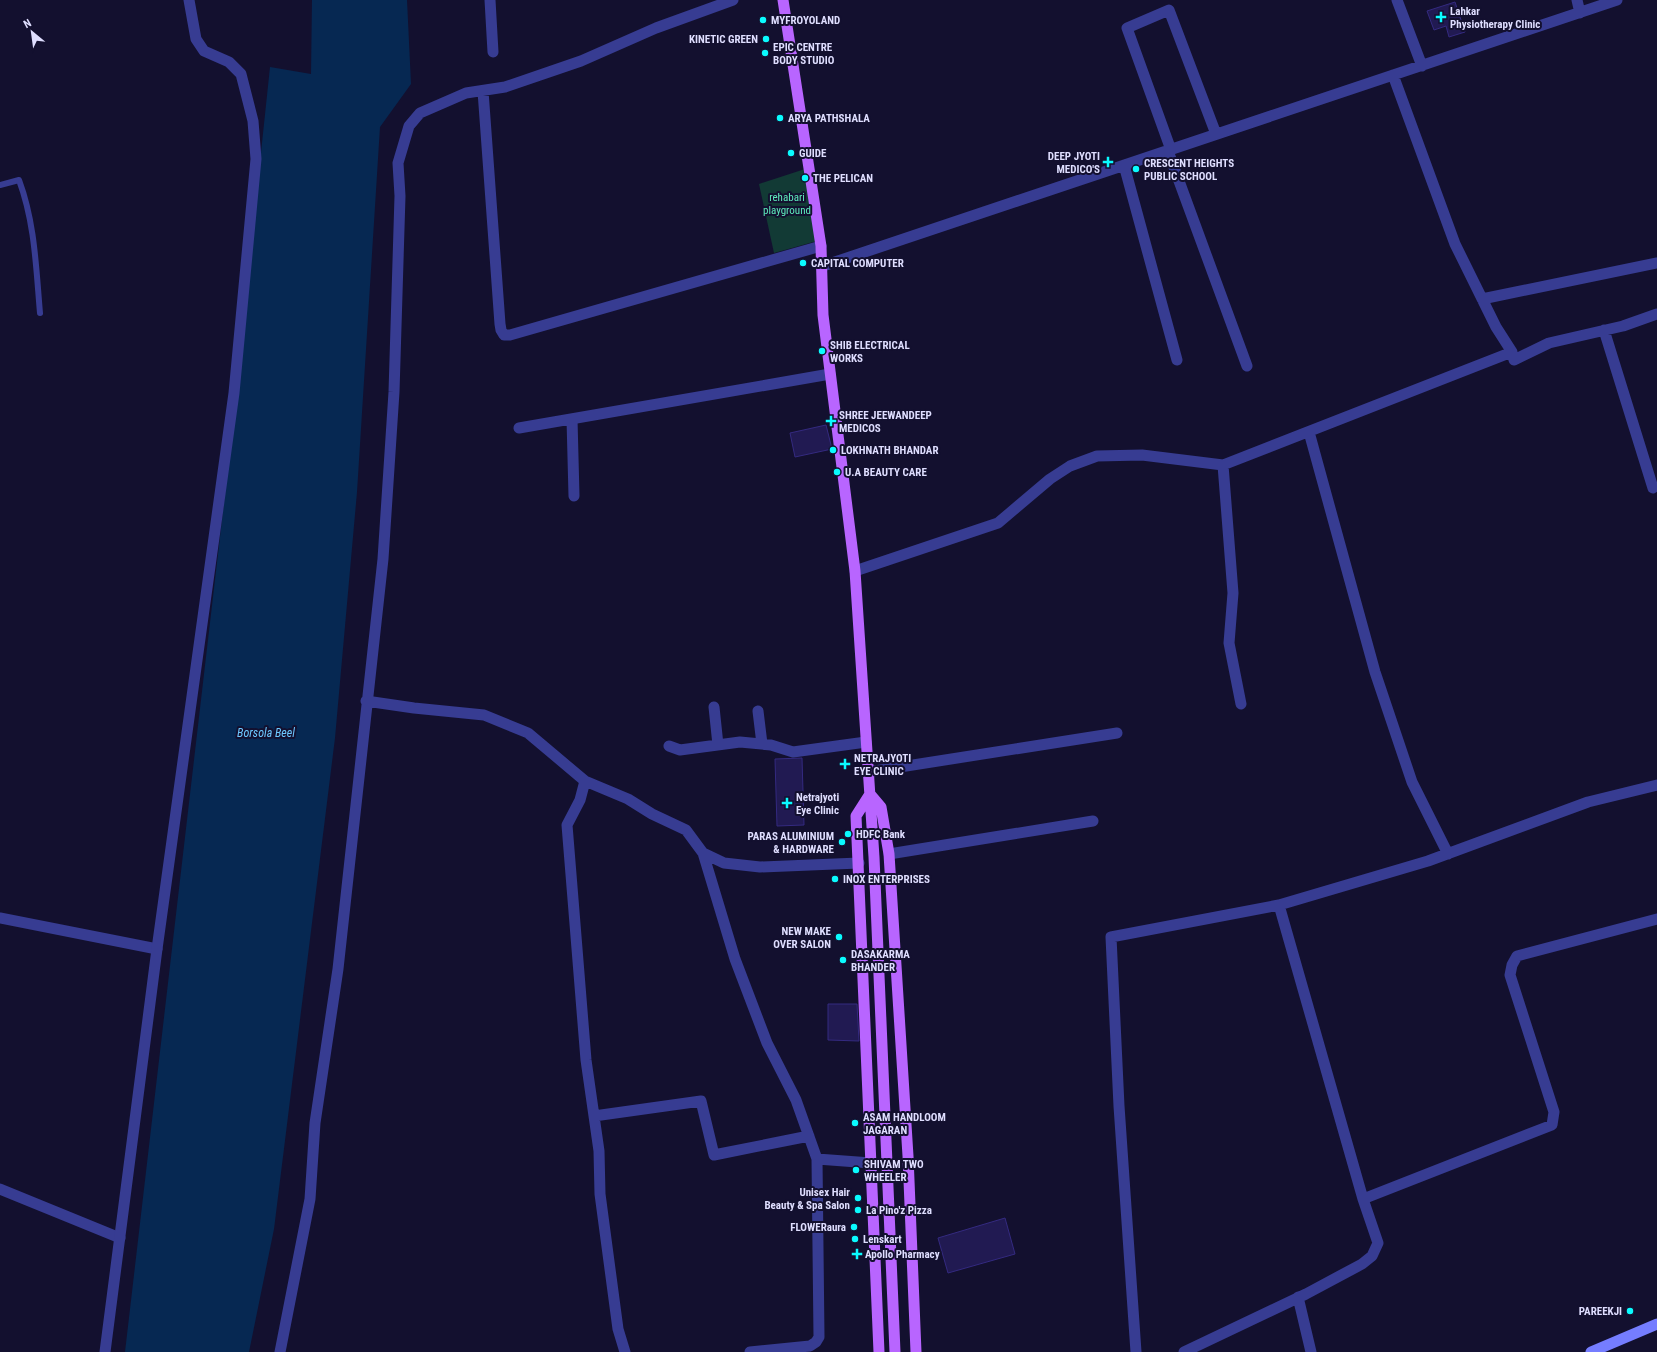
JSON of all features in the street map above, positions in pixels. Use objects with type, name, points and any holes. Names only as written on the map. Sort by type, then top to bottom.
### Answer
[{"type":"main road","points":[[783,0],[821,246],[823,266],[823,315],[855,571],[870,794],[883,1043],[895,1352]]},
{"type":"main road","points":[[870,794],[881,807],[889,854],[908,1156],[916,1352]]},
{"type":"main road","points":[[870,794],[856,816],[879,1352]]},
{"type":"main road","points":[[1594,1352],[1657,1324]]},
{"type":"street","points":[[105,1352],[157,949],[234,393],[256,158],[253,121],[241,74],[229,62],[204,51],[196,40],[189,0]]},
{"type":"street","points":[[490,0],[493,52]]},
{"type":"street","points":[[280,1352],[310,1199],[315,1123],[338,969],[366,701],[383,559],[394,392],[400,196],[398,163],[409,126],[420,114],[466,93],[505,87],[581,61],[656,28],[734,0]]},
{"type":"street","points":[[1397,0],[1422,66]]},
{"type":"street","points":[[1577,0],[1580,13]]},
{"type":"street","points":[[823,266],[1617,0]]},
{"type":"street","points":[[1216,134],[1169,10],[1127,28],[1169,150],[1247,366]]},
{"type":"street","points":[[1393,75],[1455,244],[1496,327],[1512,352],[1514,360],[1549,343],[1604,330],[1657,314]]},
{"type":"street","points":[[483,91],[500,324],[504,335],[510,335],[821,246]]},
{"type":"street","points":[[1124,165],[1177,360]]},
{"type":"street","points":[[1482,299],[1657,263]]},
{"type":"street","points":[[1604,330],[1653,488]]},
{"type":"street","points":[[855,571],[998,523],[1050,479],[1070,466],[1096,456],[1142,455],[1223,465],[1512,352]]},
{"type":"street","points":[[519,428],[830,374]]},
{"type":"street","points":[[572,418],[574,496]]},
{"type":"street","points":[[1308,432],[1375,672],[1412,782],[1448,854]]},
{"type":"street","points":[[1223,465],[1233,593],[1229,643],[1241,704]]},
{"type":"street","points":[[366,701],[414,708],[484,715],[528,733],[585,781],[628,799],[652,814],[686,830],[703,853],[737,966],[767,1043],[796,1100],[817,1159],[819,1337],[816,1342],[810,1346],[750,1352]]},
{"type":"street","points":[[714,707],[718,745]]},
{"type":"street","points":[[758,711],[762,744]]},
{"type":"street","points":[[868,772],[1116,733]]},
{"type":"street","points":[[669,746],[680,750],[740,742],[771,745],[793,752],[866,742]]},
{"type":"street","points":[[585,781],[580,800],[567,824],[586,1060],[599,1151],[600,1194],[618,1330],[625,1352]]},
{"type":"street","points":[[1136,1352],[1119,1106],[1112,937],[1279,905],[1448,854],[1588,802],[1657,785]]},
{"type":"street","points":[[889,854],[1093,820]]},
{"type":"street","points":[[703,853],[724,863],[760,867],[859,863]]},
{"type":"street","points":[[1184,1352],[1298,1297],[1362,1264],[1372,1256],[1378,1243],[1363,1199],[1279,905]]},
{"type":"street","points":[[0,918],[157,949]]},
{"type":"street","points":[[1363,1199],[1552,1125],[1554,1112],[1510,975],[1512,964],[1517,956],[1657,919]]},
{"type":"street","points":[[594,1116],[701,1101],[714,1155],[809,1136]]},
{"type":"street","points":[[817,1159],[871,1163]]},
{"type":"street","points":[[0,1189],[120,1238]]},
{"type":"street","points":[[1298,1297],[1311,1352]]},
{"type":"lane","points":[[0,186],[18,180],[26,198],[32,224],[40,313]]},
{"type":"green space","name":"rehabari playground","points":[[805,169],[817,241],[774,253],[759,184]]},
{"type":"water","name":"Borsola Beel","points":[[312,0],[407,0],[411,84],[380,127],[357,492],[335,738],[274,1229],[249,1352],[125,1352],[225,494],[270,67],[311,74]]},
{"type":"building","points":[[1455,2],[1465,32],[1449,37],[1446,26],[1434,30],[1427,11]]},
{"type":"building","points":[[826,425],[832,449],[795,457],[790,433]]},
{"type":"building","points":[[802,758],[804,825],[777,826],[775,759]]},
{"type":"building","points":[[828,1004],[857,1004],[859,1041],[828,1040]]},
{"type":"building","points":[[1005,1218],[1015,1254],[948,1273],[938,1238]]},
{"type":"place","name":"Lahkar Physiotherapy Clinic","points":[[1441,17]]},
{"type":"place","name":"MYFROYOLAND","points":[[763,20]]},
{"type":"place","name":"KINETIC GREEN","points":[[766,39]]},
{"type":"place","name":"EPIC CENTRE BODY STUDIO","points":[[765,53]]},
{"type":"place","name":"ARYA PATHSHALA","points":[[780,118]]},
{"type":"place","name":"GUIDE","points":[[791,153]]},
{"type":"place","name":"DEEP JYOTI MEDICO'S","points":[[1108,162]]},
{"type":"place","name":"CRESCENT HEIGHTS PUBLIC SCHOOL","points":[[1136,169]]},
{"type":"place","name":"THE PELICAN","points":[[805,178]]},
{"type":"place","name":"CAPITAL COMPUTER","points":[[803,263]]},
{"type":"place","name":"SHIB ELECTRICAL WORKS","points":[[822,351]]},
{"type":"place","name":"SHREE JEEWANDEEP MEDICOS","points":[[831,421]]},
{"type":"place","name":"LOKHNATH BHANDAR","points":[[833,450]]},
{"type":"place","name":"U.A BEAUTY CARE","points":[[837,472]]},
{"type":"place","name":"NETRAJYOTI EYE CLINIC","points":[[845,764]]},
{"type":"place","name":"Netrajyoti Eye Clinic","points":[[787,803]]},
{"type":"place","name":"HDFC Bank","points":[[848,834]]},
{"type":"place","name":"PARAS ALUMINIUM & HARDWARE","points":[[842,842]]},
{"type":"place","name":"INOX ENTERPRISES","points":[[835,879]]},
{"type":"place","name":"NEW MAKE OVER SALON","points":[[839,937]]},
{"type":"place","name":"DASAKARMA BHANDER","points":[[843,960]]},
{"type":"place","name":"ASAM HANDLOOM JAGARAN","points":[[855,1123]]},
{"type":"place","name":"SHIVAM TWO WHEELER","points":[[856,1170]]},
{"type":"place","name":"Unisex Hair Beauty & Spa Salon","points":[[858,1198]]},
{"type":"place","name":"La Pino'z Pizza","points":[[858,1210]]},
{"type":"place","name":"FLOWERaura","points":[[854,1227]]},
{"type":"place","name":"Lenskart","points":[[855,1239]]},
{"type":"place","name":"Apollo Pharmacy","points":[[857,1254]]},
{"type":"place","name":"PAREEKJI","points":[[1630,1311]]}]
